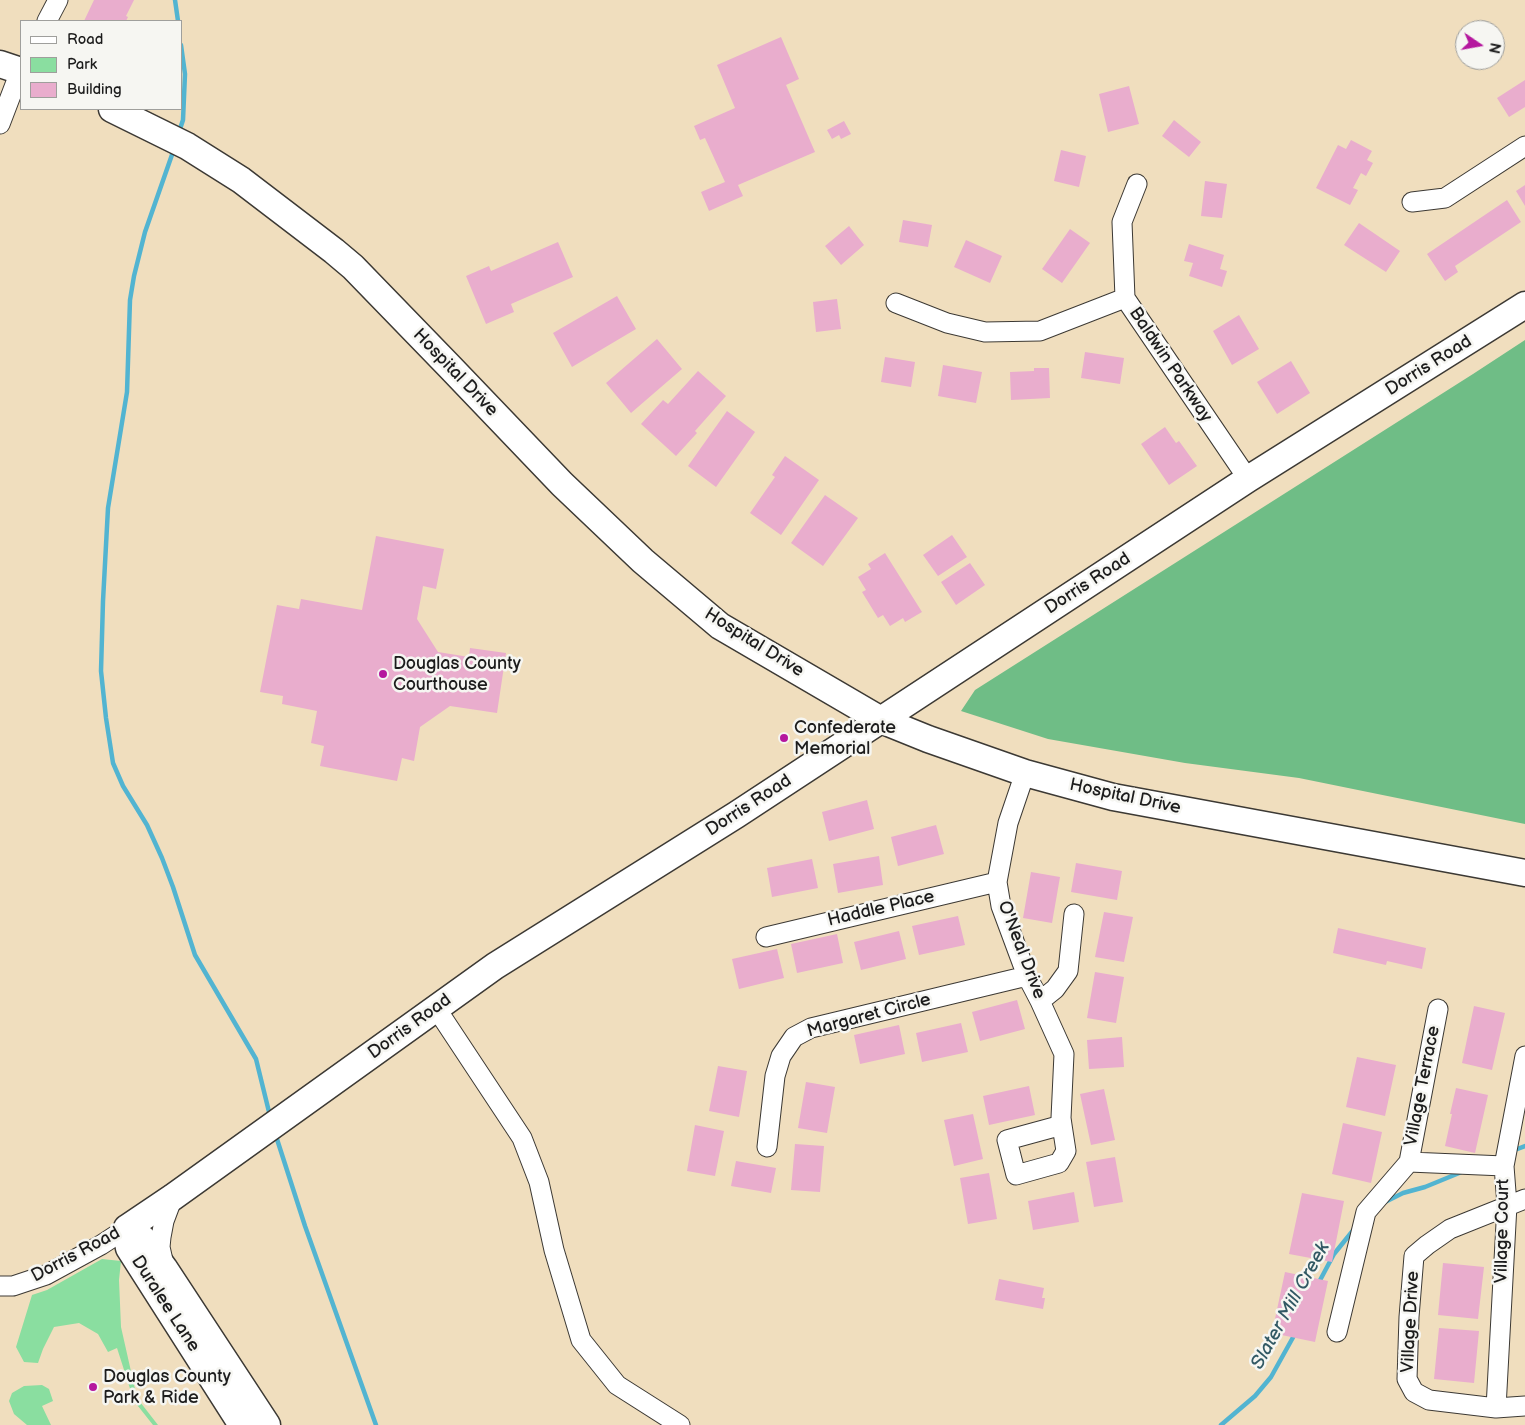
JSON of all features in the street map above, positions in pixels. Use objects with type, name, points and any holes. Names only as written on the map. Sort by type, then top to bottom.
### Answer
[{"type":"street","points":[[48,20],[58,0]]},
{"type":"street","points":[[0,64],[20,70]]},
{"type":"street","points":[[0,124],[20,73]]},
{"type":"street","name":"Hospital Drive","points":[[114,110],[187,146],[241,180],[353,267],[562,484],[649,566],[720,626],[881,720],[928,739],[1025,773],[1113,797],[1525,873]]},
{"type":"street","points":[[1412,202],[1445,198],[1525,146]]},
{"type":"street","name":"Baldwin Parkway","points":[[1137,184],[1122,222],[1125,298],[1248,479]]},
{"type":"street","points":[[896,302],[947,323],[985,332],[1040,331],[1125,298]]},
{"type":"street","name":"Dorris Road","points":[[0,1286],[14,1286],[46,1274],[101,1245],[173,1197],[495,966],[736,815],[1248,479],[1525,305]]},
{"type":"street","name":"O'Neal Drive","points":[[1025,773],[1008,823],[997,882],[1001,906],[1027,976],[1064,1054],[1062,1125]]},
{"type":"street","name":"Haddle Place","points":[[766,936],[997,882]]},
{"type":"street","points":[[1040,1000],[1055,989],[1068,971],[1074,914]]},
{"type":"street","name":"Margaret Circle","points":[[767,1146],[775,1076],[781,1056],[794,1037],[811,1028],[1027,976]]},
{"type":"street","points":[[436,1008],[522,1138],[539,1182],[554,1250],[581,1340],[617,1385],[680,1425]]},
{"type":"street","name":"Village Terrace","points":[[1337,1332],[1366,1212],[1409,1162],[1438,1010]]},
{"type":"street","name":"Village Court","points":[[1496,1408],[1507,1205],[1504,1166],[1525,1056]]},
{"type":"street","name":"Village Terrace","points":[[1409,1162],[1504,1166]]},
{"type":"street","name":"Duralee Lane","points":[[164,1268],[160,1247],[161,1237],[164,1221],[173,1197]]},
{"type":"street","name":"Village Drive","points":[[1496,1408],[1428,1400],[1414,1392],[1407,1379],[1409,1317],[1414,1256],[1427,1244],[1450,1229],[1525,1199]]},
{"type":"street","name":"Duralee Lane","points":[[127,1228],[143,1239],[164,1268],[267,1425]]},
{"type":"street","name":"Duralee Lane","points":[[127,1228],[129,1248],[242,1425]]},
{"type":"street","points":[[1496,1408],[1525,1406]]},
{"type":"green space","points":[[1525,340],[1525,824],[1299,778],[1185,763],[1048,739],[961,711],[975,690]]},
{"type":"green space","points":[[102,1259],[121,1261],[119,1280],[121,1327],[137,1398],[158,1425],[153,1425],[134,1401],[117,1348],[108,1352],[98,1334],[79,1323],[54,1327],[38,1363],[24,1362],[16,1347],[32,1295],[47,1290]]},
{"type":"green space","points":[[42,1385],[49,1389],[53,1401],[42,1406],[51,1425],[27,1425],[14,1414],[9,1401],[12,1393],[24,1386]]},
{"type":"building","points":[[94,0],[134,0],[126,16],[128,17],[126,20],[84,20]]},
{"type":"building","points":[[781,37],[799,79],[786,85],[815,152],[738,185],[743,196],[709,211],[701,192],[725,182],[705,138],[700,140],[694,126],[735,108],[717,65]]},
{"type":"building","points":[[1525,80],[1525,107],[1509,117],[1497,98]]},
{"type":"building","points":[[1129,86],[1139,124],[1108,132],[1099,94]]},
{"type":"building","points":[[1174,120],[1201,142],[1189,157],[1162,136]]},
{"type":"building","points":[[844,121],[851,134],[841,139],[839,135],[832,139],[827,130]]},
{"type":"building","points":[[1351,140],[1372,151],[1367,160],[1373,163],[1366,176],[1361,173],[1353,188],[1358,190],[1350,205],[1316,188],[1338,145],[1346,149]]},
{"type":"building","points":[[1061,150],[1086,156],[1079,187],[1054,181]]},
{"type":"building","points":[[1205,181],[1227,184],[1222,218],[1201,216]]},
{"type":"building","points":[[1525,185],[1525,206],[1516,191]]},
{"type":"building","points":[[1507,200],[1521,222],[1455,266],[1458,272],[1445,281],[1427,254]]},
{"type":"building","points":[[903,220],[932,225],[928,247],[899,242]]},
{"type":"building","points":[[1359,223],[1400,251],[1386,272],[1344,245]]},
{"type":"building","points":[[849,226],[864,245],[841,265],[825,246]]},
{"type":"building","points":[[1070,229],[1090,243],[1062,283],[1042,269]]},
{"type":"building","points":[[966,240],[1002,256],[990,283],[954,267]]},
{"type":"building","points":[[558,242],[573,277],[511,304],[514,312],[486,324],[466,276],[489,266],[491,271]]},
{"type":"building","points":[[1189,244],[1224,255],[1220,269],[1227,271],[1222,287],[1189,276],[1193,263],[1184,261]]},
{"type":"building","points":[[617,296],[636,329],[572,367],[553,333]]},
{"type":"building","points":[[837,299],[841,329],[816,332],[813,302]]},
{"type":"building","points":[[1239,315],[1259,349],[1232,365],[1213,331]]},
{"type":"building","points":[[657,339],[682,369],[631,413],[606,383]]},
{"type":"building","points":[[1085,352],[1124,358],[1120,384],[1081,378]]},
{"type":"building","points":[[885,357],[915,362],[911,387],[881,382]]},
{"type":"building","points":[[1291,361],[1310,393],[1277,414],[1257,382]]},
{"type":"building","points":[[943,365],[982,372],[976,403],[938,396]]},
{"type":"building","points":[[1034,368],[1049,368],[1050,398],[1011,400],[1010,372],[1034,371]]},
{"type":"building","points":[[698,371],[726,396],[676,456],[641,424],[663,400],[668,404]]},
{"type":"building","points":[[727,411],[755,432],[716,487],[688,466]]},
{"type":"building","points":[[1165,427],[1176,443],[1179,441],[1197,466],[1169,485],[1141,444]]},
{"type":"building","points":[[785,456],[819,480],[781,535],[750,513],[775,477],[772,475]]},
{"type":"building","points":[[825,495],[858,518],[823,566],[791,543]]},
{"type":"building","points":[[952,535],[967,557],[938,576],[923,555]]},
{"type":"building","name":"Douglas County Courthouse","points":[[376,536],[444,549],[436,589],[423,586],[417,619],[438,652],[469,657],[470,648],[506,653],[497,713],[450,706],[420,727],[414,761],[402,758],[397,781],[320,766],[324,746],[311,743],[317,711],[282,704],[283,696],[260,692],[277,605],[299,609],[301,599],[362,610]]},
{"type":"building","points":[[885,553],[922,612],[905,622],[903,618],[890,626],[883,615],[878,618],[862,592],[866,590],[858,577],[871,569],[868,564]]},
{"type":"building","points":[[970,563],[985,585],[956,605],[941,582]]},
{"type":"building","points":[[867,800],[874,829],[829,841],[822,812]]},
{"type":"building","points":[[936,825],[944,854],[898,866],[891,837]]},
{"type":"building","points":[[879,856],[883,885],[838,893],[833,864]]},
{"type":"building","points":[[812,859],[818,888],[772,897],[767,868]]},
{"type":"building","points":[[1076,863],[1122,871],[1117,900],[1071,892]]},
{"type":"building","points":[[1031,872],[1060,877],[1052,923],[1023,918]]},
{"type":"building","points":[[1104,912],[1133,917],[1124,962],[1095,957]]},
{"type":"building","points":[[958,916],[965,945],[919,955],[912,926]]},
{"type":"building","points":[[1338,928],[1426,948],[1422,969],[1387,961],[1386,965],[1333,953]]},
{"type":"building","points":[[899,931],[906,959],[861,970],[854,942]]},
{"type":"building","points":[[837,934],[843,963],[797,973],[791,944]]},
{"type":"building","points":[[777,949],[784,978],[739,989],[732,959]]},
{"type":"building","points":[[1095,972],[1124,977],[1116,1023],[1087,1018]]},
{"type":"building","points":[[1017,1000],[1025,1029],[980,1041],[972,1012]]},
{"type":"building","points":[[1474,1006],[1505,1013],[1492,1070],[1462,1063]]},
{"type":"building","points":[[961,1023],[968,1052],[922,1062],[916,1033]]},
{"type":"building","points":[[899,1025],[905,1054],[860,1064],[854,1035]]},
{"type":"building","points":[[1122,1037],[1124,1067],[1089,1069],[1087,1040]]},
{"type":"building","points":[[1357,1057],[1396,1065],[1385,1116],[1346,1107]]},
{"type":"building","points":[[718,1066],[747,1071],[739,1117],[709,1111]]},
{"type":"building","points":[[806,1082],[835,1087],[827,1133],[798,1128]]},
{"type":"building","points":[[1029,1086],[1035,1115],[989,1125],[983,1096]]},
{"type":"building","points":[[1456,1088],[1488,1095],[1475,1153],[1445,1146]]},
{"type":"building","points":[[1104,1089],[1115,1140],[1091,1145],[1080,1094]]},
{"type":"building","points":[[973,1114],[983,1159],[954,1166],[944,1120]]},
{"type":"building","points":[[1343,1123],[1382,1132],[1371,1183],[1332,1174]]},
{"type":"building","points":[[695,1125],[724,1131],[715,1176],[687,1171]]},
{"type":"building","points":[[795,1144],[824,1146],[820,1192],[791,1190]]},
{"type":"building","points":[[1115,1157],[1123,1202],[1094,1207],[1086,1162]]},
{"type":"building","points":[[736,1161],[776,1168],[771,1193],[731,1186]]},
{"type":"building","points":[[989,1173],[997,1219],[968,1224],[960,1178]]},
{"type":"building","points":[[1074,1192],[1079,1222],[1033,1230],[1028,1201]]},
{"type":"building","points":[[1302,1193],[1344,1201],[1332,1262],[1289,1254]]},
{"type":"building","points":[[1443,1263],[1484,1267],[1478,1319],[1438,1315]]},
{"type":"building","points":[[1285,1272],[1328,1281],[1315,1342],[1272,1333]]},
{"type":"building","points":[[999,1279],[1044,1288],[1042,1298],[1045,1298],[1043,1309],[995,1300]]},
{"type":"building","points":[[1439,1328],[1479,1331],[1474,1383],[1434,1379]]},
{"type":"waterway","points":[[175,0],[178,20]]},
{"type":"waterway","points":[[179,132],[183,120],[185,74],[182,52]]},
{"type":"waterway","points":[[174,149],[145,232],[130,300],[127,392],[108,508],[101,671],[113,763],[123,786],[147,825],[162,858],[195,955],[256,1059],[270,1116]]},
{"type":"waterway","points":[[275,1133],[305,1226],[376,1425]]},
{"type":"waterway","name":"Slater Mill Creek","points":[[1512,1151],[1525,1146]]},
{"type":"waterway","name":"Slater Mill Creek","points":[[1385,1202],[1403,1193],[1425,1187],[1464,1171]]},
{"type":"waterway","name":"Slater Mill Creek","points":[[1318,1284],[1334,1254],[1355,1228]]},
{"type":"waterway","name":"Slater Mill Creek","points":[[1221,1425],[1255,1396],[1271,1377],[1296,1332]]},
{"type":"place","name":"Douglas County Courthouse","points":[[383,674]]},
{"type":"place","name":"Confederate Memorial","points":[[784,738]]},
{"type":"place","name":"Douglas County Park & Ride","points":[[93,1387]]}]
